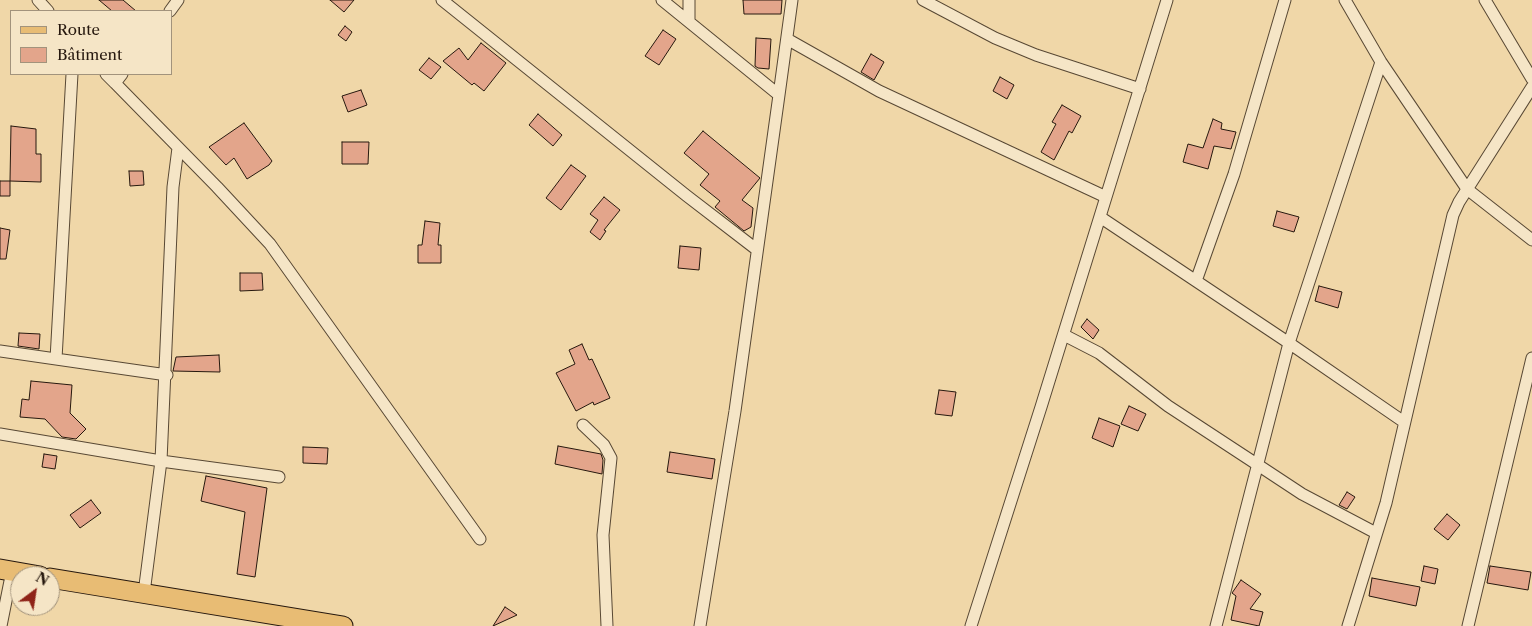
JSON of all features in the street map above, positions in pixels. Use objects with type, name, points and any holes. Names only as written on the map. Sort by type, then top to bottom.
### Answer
[{"type":"main road","points":[[60,580],[144,594],[261,619],[343,626]]},
{"type":"street","points":[[38,0],[47,10]]},
{"type":"street","points":[[442,0],[756,249]]},
{"type":"street","points":[[662,0],[779,94]]},
{"type":"street","points":[[688,20],[689,0]]},
{"type":"street","points":[[700,626],[735,411],[792,0]]},
{"type":"street","points":[[923,0],[995,38],[1036,55],[1140,89]]},
{"type":"street","points":[[971,626],[1064,335],[1167,0]]},
{"type":"street","points":[[1196,281],[1234,174],[1285,0]]},
{"type":"street","points":[[1345,0],[1381,62],[1467,189],[1532,240]]},
{"type":"street","points":[[1484,0],[1532,79]]},
{"type":"street","points":[[787,38],[879,91],[1106,196]]},
{"type":"street","points":[[1216,626],[1289,343],[1381,62]]},
{"type":"street","points":[[56,359],[72,75]]},
{"type":"street","points":[[118,78],[178,148],[270,244],[480,539]]},
{"type":"street","points":[[1348,626],[1386,504],[1453,215],[1467,189],[1532,87]]},
{"type":"street","points":[[144,594],[161,461],[167,375],[173,187],[178,148]]},
{"type":"street","points":[[1100,218],[1289,343],[1404,422]]},
{"type":"street","points":[[1064,335],[1099,353],[1168,406],[1302,494],[1376,533]]},
{"type":"street","points":[[0,351],[167,375]]},
{"type":"street","points":[[1468,626],[1532,358]]},
{"type":"street","points":[[583,426],[604,445],[611,458],[603,535],[607,626]]},
{"type":"street","points":[[0,434],[161,461],[279,477]]},
{"type":"street","points":[[1,626],[6,570]]},
{"type":"building","points":[[99,0],[123,0],[135,10],[111,10]]},
{"type":"building","points":[[330,0],[354,0],[344,12]]},
{"type":"building","points":[[743,0],[782,0],[781,14],[744,14]]},
{"type":"building","points":[[345,26],[352,32],[346,41],[338,35]]},
{"type":"building","points":[[663,30],[676,39],[659,65],[645,56]]},
{"type":"building","points":[[756,38],[771,39],[769,69],[755,66]]},
{"type":"building","points":[[481,43],[506,63],[484,91],[474,83],[472,85],[443,61],[459,48],[468,60]]},
{"type":"building","points":[[871,54],[884,62],[874,80],[861,72]]},
{"type":"building","points":[[429,58],[441,67],[431,79],[419,70]]},
{"type":"building","points":[[1000,77],[1014,85],[1007,99],[993,91]]},
{"type":"building","points":[[361,90],[367,105],[348,112],[342,96]]},
{"type":"building","points":[[1062,105],[1081,116],[1072,133],[1069,131],[1054,160],[1041,152],[1056,124],[1052,122]]},
{"type":"building","points":[[538,114],[562,135],[553,146],[529,125]]},
{"type":"building","points":[[1213,119],[1222,123],[1221,129],[1236,132],[1231,149],[1214,146],[1208,169],[1183,162],[1188,144],[1203,148]]},
{"type":"building","points":[[244,123],[272,161],[247,179],[234,158],[226,165],[209,147]]},
{"type":"building","points":[[11,126],[36,129],[36,154],[41,154],[41,182],[10,181]]},
{"type":"building","points":[[703,131],[760,178],[742,200],[753,208],[751,227],[744,231],[715,207],[720,201],[700,185],[709,174],[684,153]]},
{"type":"building","points":[[342,142],[369,142],[368,164],[342,164]]},
{"type":"building","points":[[571,165],[586,176],[561,210],[546,198]]},
{"type":"building","points":[[129,171],[143,171],[144,185],[130,186]]},
{"type":"building","points":[[0,181],[10,181],[10,196],[0,196]]},
{"type":"building","points":[[604,197],[620,210],[604,230],[606,231],[600,240],[590,232],[598,220],[590,214]]},
{"type":"building","points":[[1277,211],[1299,217],[1294,232],[1273,226]]},
{"type":"building","points":[[425,221],[440,223],[438,245],[441,245],[441,263],[418,263],[418,245],[422,245]]},
{"type":"building","points":[[0,228],[10,230],[6,259],[0,259]]},
{"type":"building","points":[[680,246],[701,248],[699,270],[678,268]]},
{"type":"building","points":[[240,273],[262,273],[263,290],[240,291]]},
{"type":"building","points":[[1319,286],[1342,292],[1338,308],[1315,301]]},
{"type":"building","points":[[1087,319],[1099,330],[1093,339],[1081,327]]},
{"type":"building","points":[[19,333],[40,334],[39,349],[18,346]]},
{"type":"building","points":[[582,344],[589,360],[592,359],[610,398],[594,405],[593,402],[576,411],[556,373],[575,364],[569,350]]},
{"type":"building","points":[[219,355],[220,372],[173,371],[176,357]]},
{"type":"building","points":[[31,381],[72,385],[70,413],[86,429],[76,439],[62,437],[45,419],[20,417],[22,399],[29,400]]},
{"type":"building","points":[[939,390],[956,392],[952,416],[935,414]]},
{"type":"building","points":[[1129,406],[1146,414],[1138,431],[1121,424]]},
{"type":"building","points":[[1099,418],[1120,426],[1113,447],[1092,438]]},
{"type":"building","points":[[558,446],[601,454],[603,460],[602,474],[555,464]]},
{"type":"building","points":[[303,447],[328,448],[327,464],[303,463]]},
{"type":"building","points":[[670,452],[715,459],[712,479],[667,472]]},
{"type":"building","points":[[44,454],[57,456],[55,469],[42,467]]},
{"type":"building","points":[[206,476],[267,488],[255,577],[237,574],[245,512],[201,501]]},
{"type":"building","points":[[1347,492],[1355,497],[1347,509],[1339,505]]},
{"type":"building","points":[[91,500],[101,513],[80,528],[70,515]]},
{"type":"building","points":[[1447,514],[1460,525],[1448,540],[1434,529]]},
{"type":"building","points":[[1424,566],[1438,569],[1435,584],[1421,581]]},
{"type":"building","points":[[1490,566],[1531,572],[1528,590],[1487,583]]},
{"type":"building","points":[[1372,578],[1420,587],[1416,606],[1369,596]]},
{"type":"building","points":[[1241,580],[1261,594],[1250,609],[1263,612],[1259,626],[1231,620],[1236,596],[1232,593]]},
{"type":"building","points":[[505,607],[517,615],[493,626]]}]
